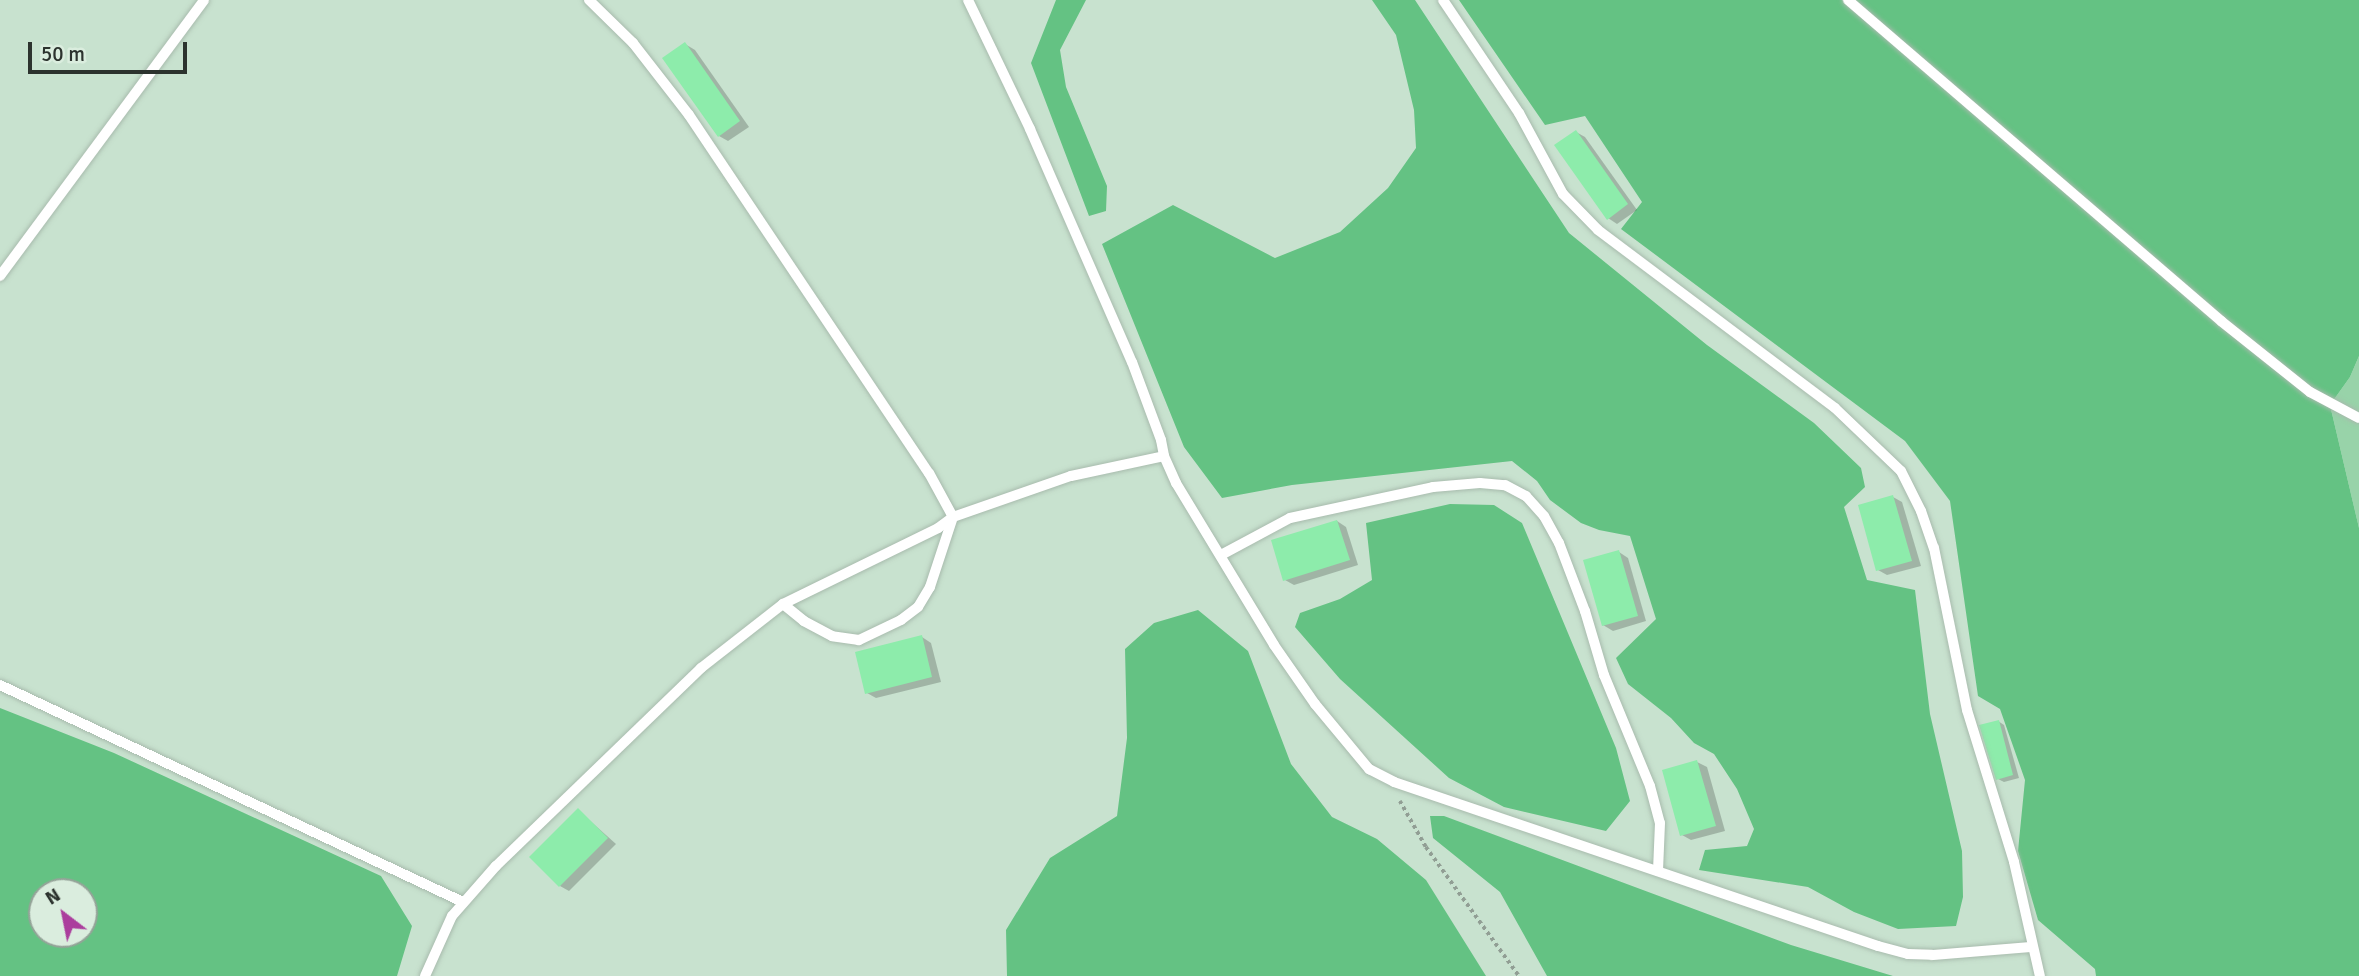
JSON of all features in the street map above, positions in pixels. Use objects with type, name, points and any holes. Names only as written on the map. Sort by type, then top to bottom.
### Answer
[{"type":"lane","points":[[0,276],[204,0]]},
{"type":"lane","points":[[589,0],[634,43],[689,115],[929,473],[953,517],[930,587],[918,607],[901,620],[859,640],[832,636],[804,621],[783,604]]},
{"type":"lane","points":[[968,0],[1030,129],[1132,362],[1161,440],[1164,456],[1274,645],[1315,704],[1369,769],[1394,782],[1830,931],[1908,954],[2032,947]]},
{"type":"lane","points":[[1443,0],[1519,113],[1563,194],[1580,212],[1632,258],[1835,408],[1901,471],[1921,511],[1934,548],[1967,710],[2028,913],[2032,947],[2040,976]]},
{"type":"lane","points":[[1848,0],[2221,321],[2310,392],[2359,418]]},
{"type":"lane","points":[[425,976],[436,946],[463,902],[496,866],[701,668],[783,604],[937,528],[953,517],[1071,476],[1164,456]]},
{"type":"lane","points":[[1221,555],[1290,518],[1433,487],[1480,483],[1505,485],[1526,496],[1544,516],[1559,543],[1585,611],[1604,674],[1650,786],[1660,823],[1658,871]]},
{"type":"lane","points":[[0,685],[463,902]]},
{"type":"path","points":[[1394,782],[1401,807],[1426,847],[1519,976]]},
{"type":"shaded area","points":[[0,0],[1950,0],[2123,976],[0,976]]},
{"type":"green space","points":[[1056,0],[1086,0],[1060,50],[1066,87],[1107,186],[1106,211],[1089,216],[1031,63]]},
{"type":"green space","points":[[1372,0],[1415,0],[1569,233],[1707,345],[1814,423],[1861,468],[1865,487],[1844,507],[1867,580],[1915,590],[1930,714],[1962,851],[1963,897],[1956,926],[1898,929],[1854,912],[1808,887],[1699,870],[1705,850],[1747,846],[1754,829],[1737,789],[1714,754],[1694,743],[1671,718],[1628,684],[1616,658],[1656,619],[1630,536],[1599,530],[1581,523],[1550,500],[1537,481],[1512,461],[1292,485],[1222,498],[1184,447],[1102,244],[1173,205],[1275,258],[1340,232],[1388,188],[1416,148],[1414,110],[1396,35]]},
{"type":"green space","points":[[1459,0],[2359,0],[2359,356],[2350,377],[2330,405],[2359,528],[2359,976],[2096,976],[2095,969],[2038,920],[2018,851],[2025,780],[2000,709],[1978,696],[1950,501],[1905,441],[1621,229],[1642,202],[1585,116],[1545,125]]},
{"type":"green space","points":[[2359,356],[2359,528],[2330,405],[2350,377]]},
{"type":"green space","points":[[1450,504],[1494,505],[1522,523],[1616,748],[1630,801],[1606,831],[1504,807],[1449,778],[1340,679],[1295,627],[1300,613],[1340,599],[1372,580],[1366,523]]},
{"type":"green space","points":[[1198,610],[1248,651],[1291,764],[1332,817],[1377,839],[1426,880],[1486,976],[1007,976],[1006,930],[1050,858],[1117,816],[1127,738],[1125,649],[1154,623]]},
{"type":"green space","points":[[0,708],[114,753],[381,876],[412,926],[397,976],[0,976]]},
{"type":"green space","points":[[1430,816],[1444,816],[1791,945],[1893,976],[1547,976],[1500,892],[1433,838]]},
{"type":"building","points":[[685,42],[740,121],[718,137],[662,58]]},
{"type":"building","points":[[1576,130],[1628,204],[1607,220],[1554,145]]},
{"type":"building","points":[[1893,495],[1912,561],[1876,571],[1858,505]]},
{"type":"building","points":[[1337,520],[1350,560],[1283,581],[1271,540]]},
{"type":"building","points":[[1619,550],[1638,616],[1602,626],[1583,560]]},
{"type":"building","points":[[922,635],[932,677],[865,694],[855,652]]},
{"type":"building","points":[[1999,720],[2013,775],[1996,780],[1979,725]]},
{"type":"building","points":[[1697,760],[1716,826],[1680,836],[1662,770]]},
{"type":"building","points":[[578,808],[608,838],[559,887],[529,857]]}]
